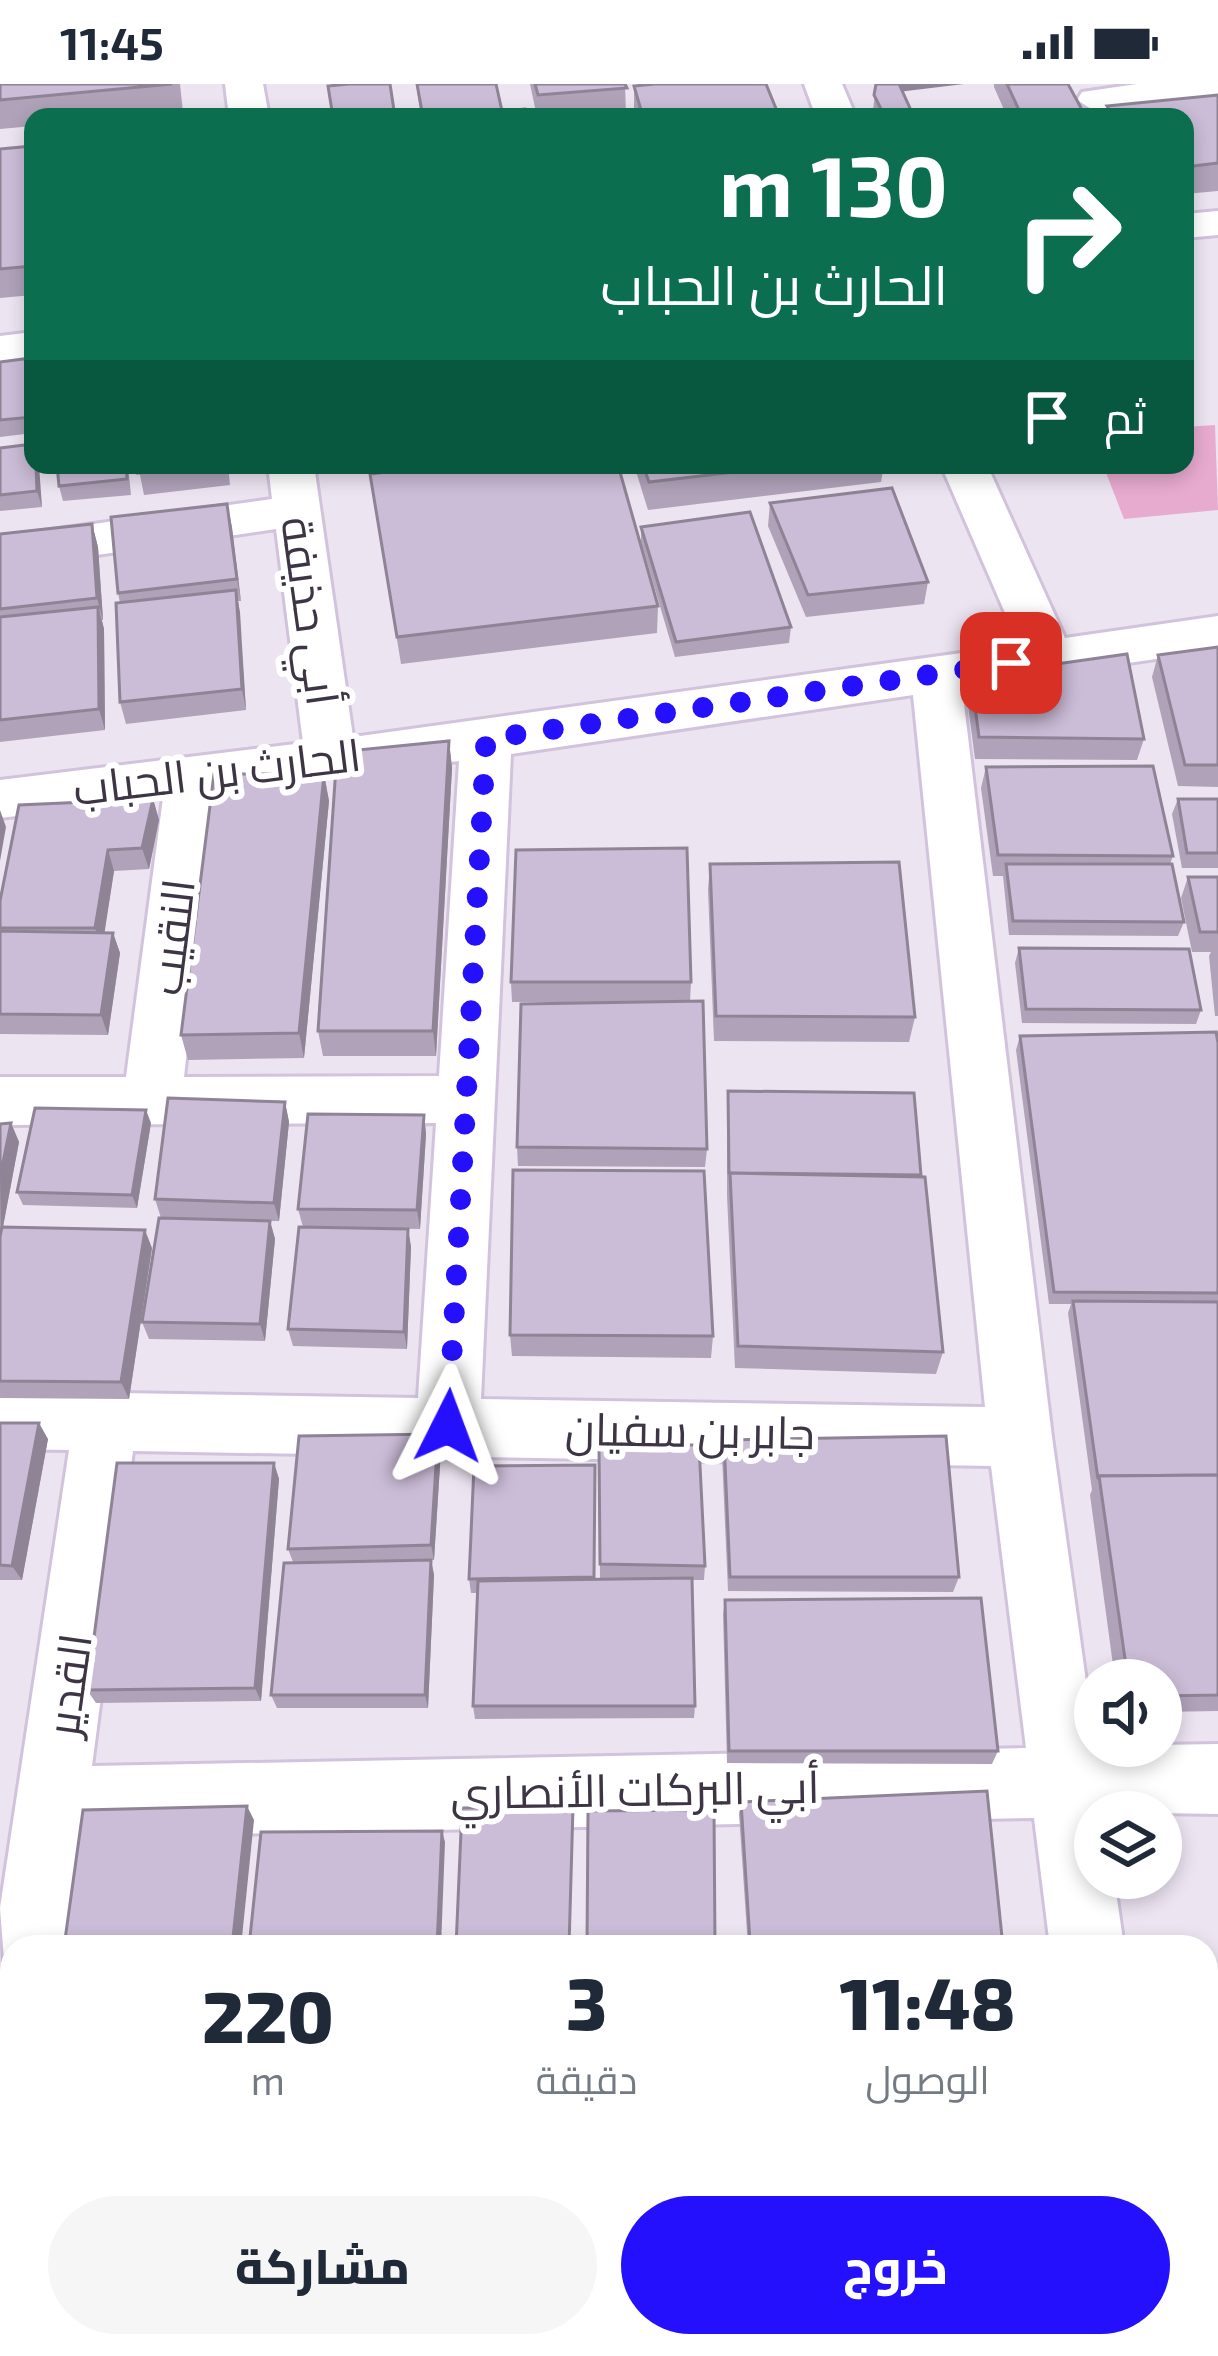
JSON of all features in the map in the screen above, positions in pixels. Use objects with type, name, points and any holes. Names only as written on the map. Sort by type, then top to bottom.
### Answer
[{"type":"street","points":[[1097,100],[1209,86]]},
{"type":"street","points":[[968,474],[1049,658]]},
{"type":"street","points":[[0,553],[294,488]]},
{"type":"street","name":"أبي حذيفة","points":[[294,488],[330,757]]},
{"type":"street","name":"الحارث بن الحباب","points":[[0,800],[486,739],[1218,633]]},
{"type":"street","points":[[937,674],[1020,1437],[1086,1935]]},
{"type":"street","points":[[448,1426],[486,739]]},
{"type":"street","name":"النقيب","points":[[152,1100],[192,775]]},
{"type":"street","points":[[0,1101],[466,1099]]},
{"type":"street","name":"جابر بن سفيان","points":[[0,1420],[1020,1437]]},
{"type":"street","name":"القدير","points":[[33,1935],[105,1422]]},
{"type":"street","name":"أبي البركات الأنصاري","points":[[53,1802],[1218,1780]]},
{"type":"shaded area","points":[[1215,425],[1218,510],[1124,519],[1106,474],[1194,474],[1194,426]]},
{"type":"building","points":[[0,84],[172,84],[0,100]]},
{"type":"building","points":[[390,84],[394,108],[332,108],[328,86]]},
{"type":"building","points":[[417,84],[496,84],[501,108],[421,108]]},
{"type":"building","points":[[535,84],[625,84],[627,88],[538,95]]},
{"type":"building","points":[[766,84],[776,108],[640,108],[634,86]]},
{"type":"building","points":[[876,84],[899,84],[910,108],[880,108],[874,95]]},
{"type":"building","points":[[1007,84],[1068,84],[1081,108],[1018,108]]},
{"type":"building","points":[[1218,95],[1218,163],[1194,166],[1194,108],[1107,106]]},
{"type":"building","points":[[24,147],[24,267],[0,269],[0,149]]},
{"type":"building","points":[[24,359],[24,418],[0,420],[0,362]]},
{"type":"building","points":[[24,445],[24,474],[36,474],[37,491],[0,495],[0,448]]},
{"type":"building","points":[[58,474],[127,474],[127,479],[59,486]]},
{"type":"building","points":[[370,474],[621,474],[658,606],[397,637]]},
{"type":"building","points":[[646,474],[717,474],[649,482]]},
{"type":"building","points":[[892,488],[928,582],[808,595],[770,503]]},
{"type":"building","points":[[227,504],[237,579],[118,593],[111,517]]},
{"type":"building","points":[[750,512],[791,627],[676,642],[641,527]]},
{"type":"building","points":[[92,524],[97,598],[0,609],[0,534]]},
{"type":"building","points":[[236,590],[242,689],[120,702],[116,603]]},
{"type":"building","points":[[98,607],[99,709],[0,720],[0,617]]},
{"type":"building","points":[[1218,647],[1218,765],[1185,765],[1158,655]]},
{"type":"building","points":[[1127,654],[1144,739],[979,737],[971,676]]},
{"type":"building","points":[[449,741],[433,1031],[318,1031],[337,752]]},
{"type":"building","points":[[1153,766],[1173,856],[998,855],[986,767]]},
{"type":"building","points":[[214,774],[324,774],[299,1033],[181,1035]]},
{"type":"building","points":[[153,799],[142,848],[108,850],[95,928],[0,928],[0,901],[19,805]]},
{"type":"building","points":[[1178,799],[1218,799],[1218,853],[1187,853]]},
{"type":"building","points":[[687,848],[691,982],[511,982],[516,850]]},
{"type":"building","points":[[899,862],[915,1017],[716,1016],[710,864]]},
{"type":"building","points":[[1006,864],[1172,864],[1184,922],[1013,921]]},
{"type":"building","points":[[1188,877],[1218,877],[1218,932],[1200,932]]},
{"type":"building","points":[[0,931],[113,933],[101,1015],[0,1014]]},
{"type":"building","points":[[1019,948],[1189,949],[1201,1010],[1026,1009]]},
{"type":"building","points":[[703,1001],[707,1149],[517,1147],[521,1004]]},
{"type":"building","points":[[1216,1032],[1218,1293],[1054,1292],[1020,1036]]},
{"type":"building","points":[[728,1091],[914,1093],[921,1175],[729,1173]]},
{"type":"building","points":[[168,1098],[285,1102],[274,1203],[155,1199]]},
{"type":"building","points":[[35,1108],[146,1110],[132,1195],[17,1192]]},
{"type":"building","points":[[308,1114],[424,1115],[417,1210],[298,1209]]},
{"type":"building","points":[[11,1123],[0,1177],[0,1124]]},
{"type":"building","points":[[513,1170],[704,1171],[713,1336],[510,1335]]},
{"type":"building","points":[[730,1173],[925,1177],[943,1352],[738,1346]]},
{"type":"building","points":[[159,1218],[270,1221],[260,1324],[142,1322]]},
{"type":"building","points":[[2,1227],[145,1230],[121,1382],[0,1381]]},
{"type":"building","points":[[299,1227],[408,1229],[404,1332],[288,1329]]},
{"type":"building","points":[[1073,1301],[1218,1302],[1218,1475],[1098,1479]]},
{"type":"building","points":[[0,1423],[39,1423],[12,1566],[0,1565]]},
{"type":"building","points":[[438,1434],[431,1545],[288,1549],[299,1436]]},
{"type":"building","points":[[946,1436],[959,1577],[730,1577],[724,1440]]},
{"type":"building","points":[[599,1445],[699,1445],[705,1566],[600,1564]]},
{"type":"building","points":[[117,1463],[274,1463],[255,1688],[87,1690]]},
{"type":"building","points":[[595,1465],[594,1577],[469,1579],[474,1466]]},
{"type":"building","points":[[1218,1475],[1218,1695],[1182,1696],[1182,1659],[1125,1659],[1099,1476]]},
{"type":"building","points":[[431,1560],[425,1695],[271,1695],[284,1563]]},
{"type":"building","points":[[692,1578],[695,1706],[473,1706],[478,1581]]},
{"type":"building","points":[[981,1598],[998,1751],[729,1751],[725,1600]]},
{"type":"building","points":[[987,1791],[1002,1935],[750,1935],[741,1802]]},
{"type":"building","points":[[247,1806],[233,1935],[66,1935],[83,1810]]},
{"type":"building","points":[[573,1807],[569,1935],[457,1935],[462,1808]]},
{"type":"building","points":[[714,1810],[715,1935],[587,1935],[588,1811]]},
{"type":"building","points":[[442,1831],[438,1935],[250,1935],[261,1832]]},
{"type":"route","points":[[448,1426],[486,739],[1011,663]]}]
